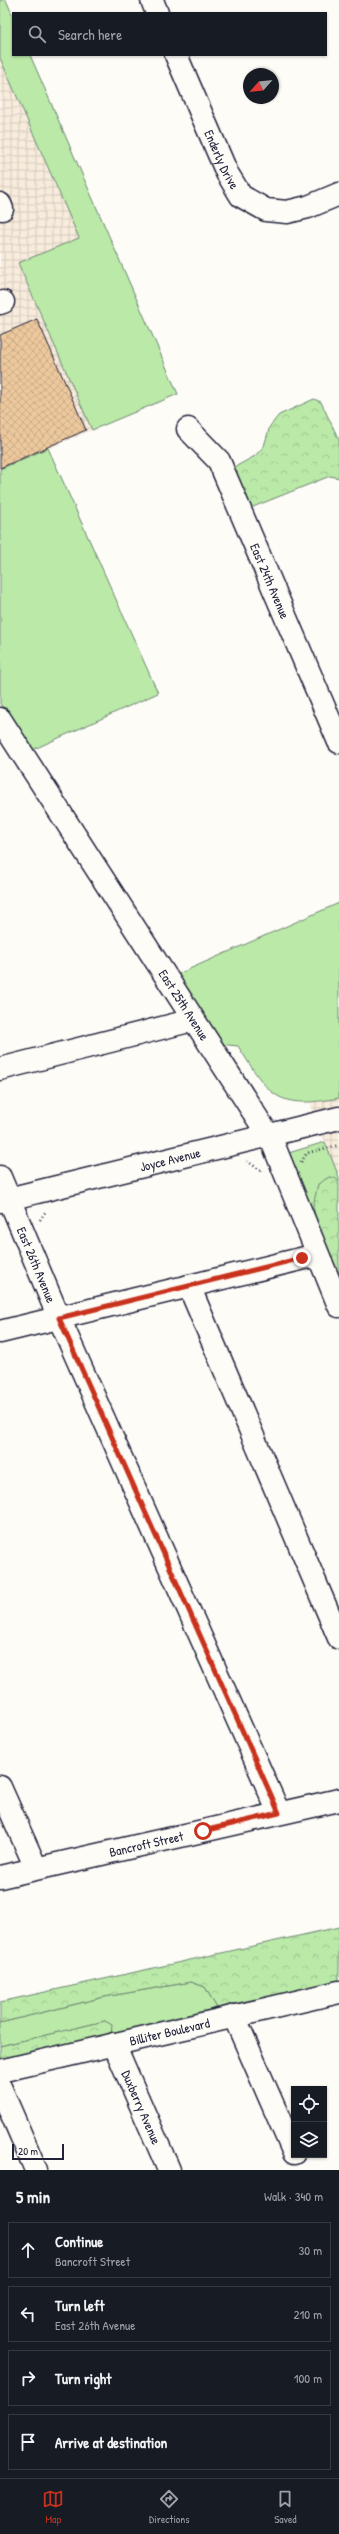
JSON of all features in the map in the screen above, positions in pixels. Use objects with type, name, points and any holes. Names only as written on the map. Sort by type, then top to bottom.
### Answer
[{"type":"street","points":[[152,0],[157,12]]},
{"type":"street","name":"Enderly Drive","points":[[176,56],[227,173],[242,196],[266,210],[287,212],[308,207],[339,194]]},
{"type":"street","name":"East 24th Avenue","points":[[188,429],[219,462],[339,742]]},
{"type":"street","name":"East 25th Avenue","points":[[0,719],[268,1136],[282,1166],[339,1306]]},
{"type":"street","points":[[0,1069],[193,1020]]},
{"type":"street","name":"Joyce Avenue","points":[[4,1199],[339,1118]]},
{"type":"street","name":"East 26th Avenue","points":[[0,1176],[4,1199],[20,1228],[279,1813]]},
{"type":"street","points":[[0,1332],[317,1255]]},
{"type":"street","points":[[189,1286],[339,1638]]},
{"type":"street","points":[[0,1787],[36,1868]]},
{"type":"street","name":"Bancroft Street","points":[[0,1877],[339,1800]]},
{"type":"street","name":"Billiter Boulevard","points":[[0,2070],[339,1992]]},
{"type":"street","points":[[234,2016],[291,2147]]},
{"type":"street","name":"Duxberry Avenue","points":[[114,2044],[170,2170]]},
{"type":"street","points":[[0,2087],[36,2170]]},
{"type":"street","points":[[296,2158],[301,2170]]},
{"type":"path","points":[[239,1163],[246,1161],[260,1170],[300,1163],[307,1153],[339,1145]]},
{"type":"path","points":[[20,1228],[37,1224],[45,1211],[53,1210]]},
{"type":"shaded area","points":[[0,58],[79,238],[18,264],[92,430],[0,469]]},
{"type":"shaded area","points":[[339,1098],[339,1177],[310,1103]]},
{"type":"green space","points":[[0,0],[6,0],[12,14],[12,56],[30,56],[178,394],[92,430],[18,263],[79,238],[0,58]]},
{"type":"green space","points":[[314,399],[321,402],[339,440],[339,478],[330,476],[248,509],[231,469],[255,456],[264,446],[270,426],[279,415]]},
{"type":"green space","points":[[48,448],[158,693],[30,751],[0,704],[0,469]]},
{"type":"green space","points":[[339,903],[339,1098],[301,1102],[287,1100],[276,1095],[267,1088],[238,1046],[219,1044],[178,974]]},
{"type":"green space","points":[[325,1142],[339,1177],[339,1182],[335,1178],[319,1234],[285,1154]]},
{"type":"green space","points":[[329,1177],[335,1178],[339,1182],[339,1282],[319,1234],[313,1206],[318,1184]]},
{"type":"green space","points":[[339,1927],[339,1982],[218,2010],[205,1987],[191,1982],[104,1997],[0,2023],[0,2002]]},
{"type":"green space","points":[[191,1982],[205,1987],[218,2010],[111,2035],[105,2021],[0,2046],[0,2023],[104,1997]]},
{"type":"green space","points":[[105,2021],[112,2025],[111,2035],[0,2060],[0,2046]]},
{"type":"building","points":[[37,319],[86,430],[0,468],[0,335]]},
{"type":"route","points":[[203,1831],[279,1813],[59,1318],[302,1258]]}]
